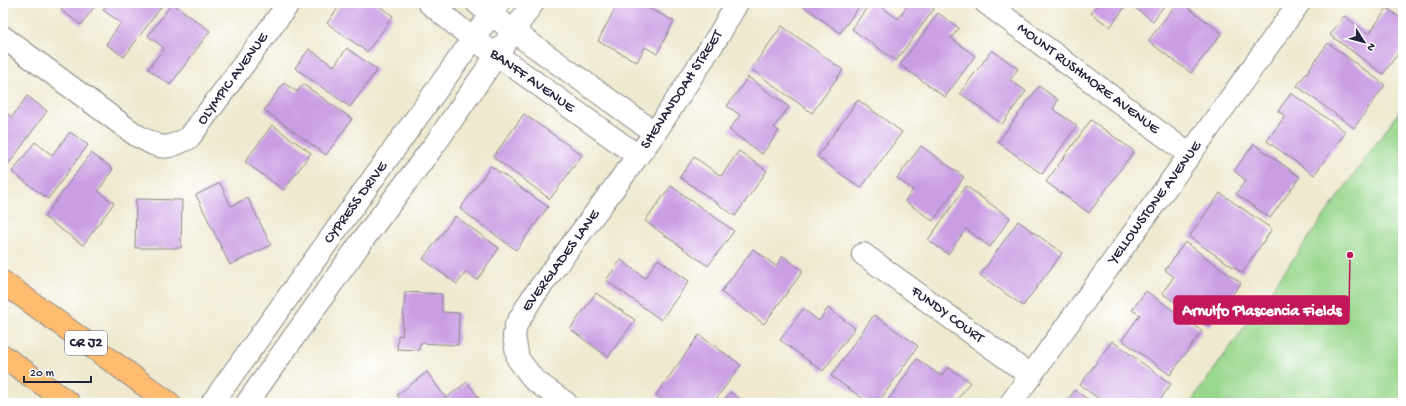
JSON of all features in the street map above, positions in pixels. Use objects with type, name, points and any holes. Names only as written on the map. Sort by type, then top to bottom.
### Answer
[{"type":"main road","name":"CR J2","points":[[3,282],[168,403]]},
{"type":"main road","points":[[3,356],[69,403]]},
{"type":"street","name":"OLYMPIC AVENUE","points":[[3,37],[136,135],[158,147],[170,147],[189,138],[289,3]]},
{"type":"street","name":"BANFF AVENUE","points":[[429,3],[473,40],[497,55],[638,156]]},
{"type":"street","name":"CYPRESS DRIVE","points":[[248,403],[362,241],[436,144],[532,3]]},
{"type":"street","name":"SHENANDOAH STREET","points":[[638,156],[655,133],[720,32],[736,3]]},
{"type":"street","name":"MOUNT RUSHMORE AVENUE","points":[[986,3],[1190,155]]},
{"type":"street","name":"YELLOWSTONE AVENUE","points":[[1011,403],[1299,3]]},
{"type":"street","name":"BANFF AVENUE","points":[[489,7],[513,32],[655,133]]},
{"type":"street","name":"CYPRESS DRIVE","points":[[212,403],[473,40],[489,7]]},
{"type":"street","name":"EVERGLADES LANE","points":[[566,403],[534,380],[518,360],[514,336],[516,325],[532,298],[638,156]]},
{"type":"street","name":"FUNDY COURT","points":[[863,254],[1031,376]]},
{"type":"green space","points":[[1403,106],[1403,403],[1190,403]]},
{"type":"building","points":[[66,3],[97,3],[81,25],[61,10]]},
{"type":"building","points":[[108,3],[164,3],[124,57],[106,44],[121,23],[103,10]]},
{"type":"building","points":[[172,3],[210,31],[170,85],[148,69],[164,48],[148,36]]},
{"type":"building","points":[[342,3],[375,3],[393,16],[367,52],[327,23]]},
{"type":"building","points":[[618,3],[638,3],[674,21],[657,54],[645,47],[637,62],[598,41]]},
{"type":"building","points":[[799,3],[862,3],[840,33]]},
{"type":"building","points":[[870,3],[876,3],[898,19],[909,3],[926,3],[934,9],[896,61],[852,29]]},
{"type":"building","points":[[1098,3],[1128,3],[1110,27],[1091,13]]},
{"type":"building","points":[[1128,3],[1166,3],[1153,21]]},
{"type":"building","points":[[1177,3],[1182,3],[1222,33],[1191,73],[1148,41]]},
{"type":"building","points":[[1387,8],[1403,20],[1403,47],[1383,74],[1330,35],[1344,16],[1369,34]]},
{"type":"building","points":[[938,13],[959,28],[951,38],[975,56],[945,97],[900,65]]},
{"type":"building","points":[[782,26],[843,70],[812,113],[751,69]]},
{"type":"building","points":[[1328,43],[1385,85],[1354,128],[1297,86]]},
{"type":"building","points":[[347,48],[377,70],[350,107],[295,68],[309,49],[334,66]]},
{"type":"building","points":[[992,50],[1018,69],[1010,80],[1026,91],[1002,124],[960,93]]},
{"type":"building","points":[[748,77],[789,107],[774,127],[779,131],[762,154],[729,130],[740,115],[727,106]]},
{"type":"building","points":[[284,83],[297,92],[303,84],[352,119],[326,155],[264,110]]},
{"type":"building","points":[[1039,86],[1058,100],[1053,109],[1077,126],[1042,174],[998,142]]},
{"type":"building","points":[[1291,93],[1346,132],[1314,175],[1267,141],[1285,116],[1278,111]]},
{"type":"building","points":[[27,96],[47,111],[3,172],[3,111],[12,117]]},
{"type":"building","points":[[858,100],[902,132],[861,188],[817,157]]},
{"type":"building","points":[[524,114],[582,155],[550,199],[493,157]]},
{"type":"building","points":[[1091,120],[1134,151],[1089,213],[1046,182]]},
{"type":"building","points":[[272,125],[311,153],[284,190],[245,162]]},
{"type":"building","points":[[70,132],[88,145],[48,199],[12,172],[35,142],[52,155]]},
{"type":"building","points":[[1254,144],[1300,177],[1270,218],[1236,194],[1246,180],[1234,171]]},
{"type":"building","points":[[921,146],[964,177],[933,221],[905,201],[913,190],[897,178]]},
{"type":"building","points":[[739,151],[767,171],[735,216],[680,177],[694,157],[721,176]]},
{"type":"building","points":[[91,153],[113,169],[98,191],[114,203],[83,245],[44,217]]},
{"type":"building","points":[[491,166],[548,207],[516,250],[460,209]]},
{"type":"building","points":[[220,183],[231,206],[248,198],[271,245],[230,265],[196,195]]},
{"type":"building","points":[[671,186],[734,231],[708,266],[645,221]]},
{"type":"building","points":[[966,186],[1010,218],[990,247],[966,229],[948,254],[928,240]]},
{"type":"building","points":[[1220,193],[1272,229],[1242,273],[1189,237]]},
{"type":"building","points":[[136,199],[182,200],[181,248],[135,248]]},
{"type":"building","points":[[455,216],[499,248],[477,280],[466,272],[457,284],[423,259]]},
{"type":"building","points":[[1018,221],[1062,253],[1023,306],[980,275]]},
{"type":"building","points":[[1185,242],[1241,283],[1209,327],[1162,293],[1174,277],[1165,270]]},
{"type":"building","points":[[753,249],[776,266],[783,256],[803,271],[764,324],[721,292]]},
{"type":"building","points":[[658,259],[689,281],[661,320],[606,280],[621,260],[645,278]]},
{"type":"building","points":[[1146,291],[1202,331],[1170,375],[1122,340],[1140,315],[1132,310]]},
{"type":"building","points":[[405,292],[442,294],[442,312],[459,313],[458,345],[420,343],[419,350],[397,349],[398,335],[402,336]]},
{"type":"building","points":[[596,293],[635,320],[608,357],[570,329]]},
{"type":"building","points":[[828,308],[855,328],[823,371],[780,340],[803,309],[819,321]]},
{"type":"building","points":[[874,315],[918,346],[878,403],[869,403],[831,376]]},
{"type":"building","points":[[699,335],[741,365],[713,403],[667,403],[656,395]]},
{"type":"building","points":[[1112,341],[1171,384],[1158,403],[1105,403],[1080,385]]},
{"type":"building","points":[[917,359],[941,376],[948,367],[970,382],[955,403],[886,403]]},
{"type":"building","points":[[427,372],[446,398],[467,382],[482,402],[403,403],[397,395]]},
{"type":"building","points":[[1075,390],[1093,403],[1065,403]]},
{"type":"building","points":[[730,392],[746,403],[722,403]]},
{"type":"place","name":"Arnulfo Plascencia Fields","points":[[1350,255]]}]
